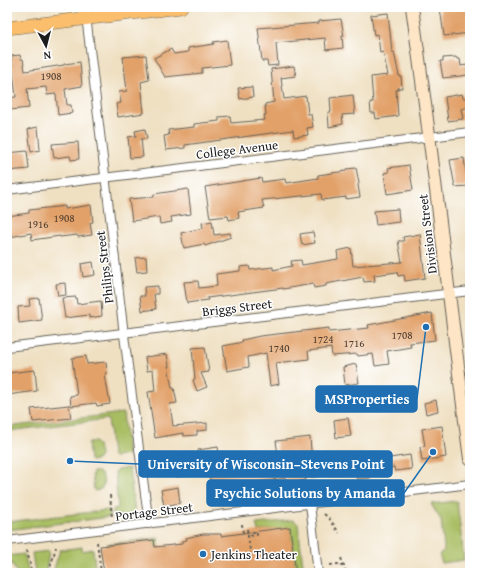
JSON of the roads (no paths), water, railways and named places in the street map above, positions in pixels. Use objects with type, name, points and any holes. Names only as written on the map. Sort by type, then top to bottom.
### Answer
[{"type":"main road","points":[[7,28],[86,12],[181,7]]},
{"type":"main road","name":"Division Street","points":[[412,7],[470,459]]},
{"type":"street","name":"Philips Street","points":[[86,12],[124,333],[149,524]]},
{"type":"street","name":"College Avenue","points":[[7,190],[470,132]]},
{"type":"street","name":"Briggs Street","points":[[7,347],[470,291]]},
{"type":"street","name":"Portage Street","points":[[7,541],[470,484]]},
{"type":"street","points":[[310,504],[318,573]]},
{"type":"place","name":"MSProperties","points":[[426,327]]},
{"type":"place","name":"Psychic Solutions by Amanda","points":[[433,452]]},
{"type":"place","name":"University of Wisconsin–Stevens Point","points":[[70,461]]},
{"type":"place","name":"Jenkins Theater","points":[[203,554]]}]
